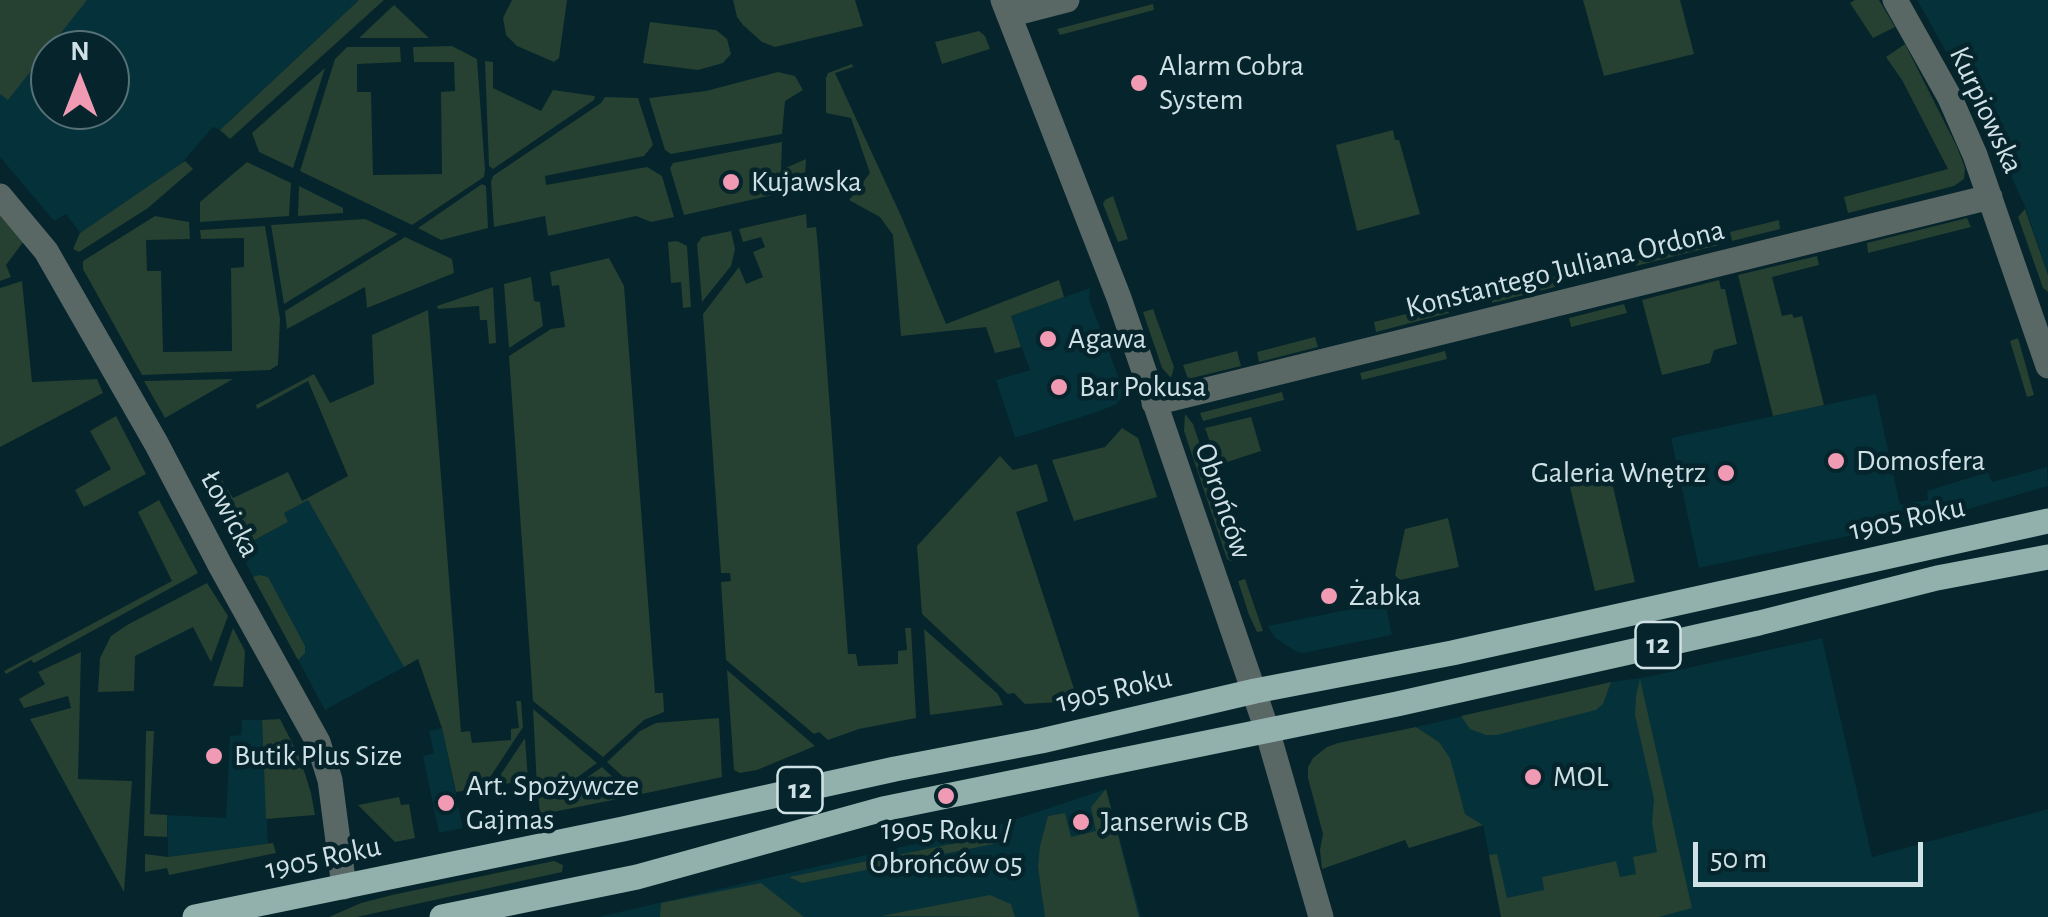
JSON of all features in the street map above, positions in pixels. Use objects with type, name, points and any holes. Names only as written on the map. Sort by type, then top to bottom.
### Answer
[{"type":"main road","name":"1905 Roku","points":[[195,917],[1041,741],[1254,691],[1471,649],[2048,521]]},
{"type":"main road","name":"12","points":[[442,917],[637,876],[882,809],[1398,704],[1760,624],[1937,578],[2048,557]]},
{"type":"street","points":[[1006,7],[1067,0]]},
{"type":"street","name":"Kurpiowska","points":[[1895,0],[1950,98],[1990,196],[2048,366]]},
{"type":"street","name":"Obrońców","points":[[1006,7],[1080,192],[1268,730],[1321,917]]},
{"type":"street","name":"Łowicka","points":[[0,196],[46,250],[318,742],[330,780],[344,887]]},
{"type":"street","name":"Konstantego Juliana Ordona","points":[[1154,403],[1990,196]]},
{"type":"shaded area","points":[[0,0],[359,0],[220,130],[213,127],[180,165],[80,233],[66,214],[54,221],[0,157]]},
{"type":"shaded area","points":[[1917,0],[2048,0],[2048,275],[2011,176]]},
{"type":"shaded area","points":[[1090,288],[1089,299],[1123,389],[1121,398],[1100,411],[1015,438],[996,380],[1030,370],[1010,316]]},
{"type":"shaded area","points":[[1876,394],[1900,505],[1928,500],[1927,491],[1988,472],[1992,482],[2047,467],[2048,486],[1951,514],[1699,568],[1671,438]]},
{"type":"shaded area","points":[[308,499],[404,667],[325,710],[238,549],[288,522],[283,513]]},
{"type":"shaded area","points":[[1385,602],[1392,635],[1303,653],[1275,638],[1268,626]]},
{"type":"shaded area","points":[[1822,638],[1872,857],[2048,809],[2048,917],[1501,917],[1483,825],[1465,814],[1439,742],[1416,727]]},
{"type":"shaded area","points":[[242,720],[262,720],[268,844],[168,857],[167,815],[226,818],[230,736],[241,735]]},
{"type":"shaded area","points":[[442,728],[463,828],[439,833],[423,756],[434,753],[429,731]]},
{"type":"shaded area","points":[[1106,789],[1141,917],[598,917],[1001,824]]},
{"type":"green space","points":[[0,0],[87,0],[63,30],[30,30],[30,72],[8,100],[0,94]]},
{"type":"green space","points":[[359,0],[384,0],[230,139],[220,130]]},
{"type":"green space","points":[[512,0],[567,0],[559,58],[554,62],[517,46],[506,35],[503,18]]},
{"type":"green space","points":[[733,0],[855,0],[863,26],[775,47],[762,42],[743,25]]},
{"type":"green space","points":[[1583,0],[1680,0],[1694,54],[1604,76]]},
{"type":"green space","points":[[1879,0],[1895,27],[1873,38],[1850,3]]},
{"type":"green space","points":[[1153,4],[1154,10],[1060,35],[1057,29]]},
{"type":"green space","points":[[394,5],[429,38],[359,38]]},
{"type":"green space","points":[[650,22],[716,30],[727,39],[731,54],[723,63],[698,70],[643,63]]},
{"type":"green space","points":[[979,31],[990,49],[942,64],[935,42]]},
{"type":"green space","points":[[1905,44],[1957,147],[1965,168],[1964,179],[1954,186],[1848,213],[1844,197],[1948,169],[1886,57]]},
{"type":"green space","points":[[452,46],[477,59],[484,177],[412,225],[300,171],[335,59],[347,47],[400,47],[401,62],[357,64],[357,92],[371,92],[373,175],[442,174],[441,92],[455,91],[454,62],[414,62],[413,47]]},
{"type":"green space","points":[[485,61],[493,62],[493,88],[541,111],[553,90],[595,96],[594,100],[493,169],[489,166]]},
{"type":"green space","points":[[852,64],[853,67],[835,73],[946,324],[1059,280],[1064,297],[1011,316],[1021,347],[995,353],[986,327],[901,336],[893,235],[880,217],[849,200],[870,173],[851,118],[826,113],[828,73]]},
{"type":"green space","points":[[325,68],[293,168],[259,152],[252,133]]},
{"type":"green space","points":[[778,72],[795,76],[803,90],[785,101],[782,134],[671,154],[665,150],[649,98],[706,91]]},
{"type":"green space","points":[[605,97],[638,98],[653,145],[644,156],[545,176],[546,185],[647,167],[662,176],[674,217],[651,222],[636,216],[548,236],[545,216],[494,227],[493,176]]},
{"type":"green space","points":[[1393,130],[1420,214],[1357,231],[1336,145]]},
{"type":"green space","points":[[782,142],[781,170],[806,159],[805,180],[799,189],[684,215],[670,168],[673,163]]},
{"type":"green space","points":[[185,161],[193,169],[148,208],[79,252],[73,249],[80,233]]},
{"type":"green space","points":[[247,162],[291,183],[289,216],[200,222],[200,202]]},
{"type":"green space","points":[[482,184],[486,186],[488,228],[441,240],[418,228]]},
{"type":"green space","points":[[299,186],[343,208],[343,213],[298,216]]},
{"type":"green space","points":[[1113,196],[1128,239],[1118,242],[1103,204]]},
{"type":"green space","points":[[2025,209],[2048,275],[2048,292],[2043,288],[2018,217]]},
{"type":"green space","points":[[0,212],[24,241],[6,265],[11,277],[0,281]]},
{"type":"green space","points":[[806,214],[807,228],[816,227],[818,247],[848,654],[856,654],[858,666],[898,664],[898,651],[907,650],[905,628],[911,628],[916,718],[859,729],[828,740],[819,732],[814,734],[726,660],[721,582],[731,581],[730,573],[721,573],[703,314],[739,267],[746,284],[763,277],[753,252],[765,247],[761,237],[743,242],[739,229]]},
{"type":"green space","points":[[155,216],[189,222],[190,239],[146,240],[147,271],[161,271],[163,352],[232,351],[231,268],[244,267],[244,238],[201,239],[200,230],[265,226],[280,319],[278,365],[270,370],[142,375],[83,269],[83,261]]},
{"type":"green space","points":[[1967,218],[1971,227],[1868,253],[1867,243]]},
{"type":"green space","points":[[365,219],[398,234],[284,304],[271,225]]},
{"type":"green space","points":[[1779,220],[1780,229],[1732,241],[1730,232]]},
{"type":"green space","points":[[731,231],[735,249],[731,266],[702,302],[697,244],[702,237]]},
{"type":"green space","points":[[1716,235],[1719,245],[1636,266],[1635,256]]},
{"type":"green space","points":[[405,237],[452,259],[454,273],[367,308],[365,287],[287,329],[285,311]]},
{"type":"green space","points":[[668,242],[687,246],[691,307],[683,308],[681,282],[671,283]]},
{"type":"green space","points":[[1817,256],[1819,265],[1772,277],[1782,316],[1802,316],[1824,405],[1773,416],[1738,275]]},
{"type":"green space","points":[[609,258],[624,286],[655,693],[663,693],[664,712],[644,720],[603,757],[533,701],[509,356],[551,329],[565,327],[559,285],[552,286],[550,272]]},
{"type":"green space","points":[[1561,275],[1563,285],[1492,303],[1490,293]]},
{"type":"green space","points":[[531,277],[543,326],[509,348],[504,284]]},
{"type":"green space","points":[[1719,280],[1721,289],[1725,289],[1737,344],[1714,350],[1710,363],[1662,375],[1642,300]]},
{"type":"green space","points":[[22,281],[32,382],[97,379],[103,393],[0,447],[0,288]]},
{"type":"green space","points":[[493,287],[496,343],[489,344],[487,320],[480,320],[479,306],[438,309],[437,306]]},
{"type":"green space","points":[[1446,304],[1449,313],[1376,332],[1374,322]]},
{"type":"green space","points":[[1624,304],[1627,313],[1571,327],[1569,318]]},
{"type":"green space","points":[[1153,309],[1174,367],[1171,378],[1162,368],[1143,312]]},
{"type":"green space","points":[[428,310],[461,732],[470,731],[472,743],[511,740],[511,729],[519,728],[516,701],[521,701],[523,727],[483,788],[456,792],[442,728],[418,659],[404,667],[308,500],[284,513],[288,522],[238,549],[206,491],[222,480],[233,498],[288,472],[302,501],[348,476],[308,381],[257,409],[256,405],[314,374],[330,403],[374,384],[372,335]]},
{"type":"green space","points":[[1315,337],[1318,347],[1259,362],[1257,352]]},
{"type":"green space","points":[[2018,338],[2034,395],[2027,397],[2010,341]]},
{"type":"green space","points":[[1237,351],[1241,366],[1188,379],[1183,365]]},
{"type":"green space","points":[[1445,351],[1447,359],[1362,380],[1360,373]]},
{"type":"green space","points":[[233,379],[165,418],[144,381]]},
{"type":"green space","points":[[1282,392],[1284,400],[1203,421],[1200,413]]},
{"type":"green space","points":[[1185,414],[1193,424],[1238,558],[1231,561],[1227,559],[1184,431]]},
{"type":"green space","points":[[116,416],[146,474],[84,507],[75,490],[111,469],[90,431]]},
{"type":"green space","points":[[1251,417],[1261,451],[1218,465],[1205,428]]},
{"type":"green space","points":[[1122,428],[1138,438],[1157,497],[1074,521],[1052,460],[1105,447]]},
{"type":"green space","points":[[1000,456],[1013,470],[1037,464],[1048,501],[1016,512],[1078,701],[1025,704],[1014,693],[1008,694],[922,614],[917,546]]},
{"type":"green space","points":[[1611,478],[1635,582],[1595,591],[1570,487]]},
{"type":"green space","points":[[159,500],[198,573],[34,663],[31,660],[6,674],[4,671],[172,581],[138,512]]},
{"type":"green space","points":[[1448,518],[1459,567],[1400,580],[1395,575],[1405,529]]},
{"type":"green space","points":[[253,577],[268,577],[305,646],[305,653],[298,660]]},
{"type":"green space","points":[[1245,579],[1263,631],[1257,632],[1249,615],[1238,581]]},
{"type":"green space","points":[[207,583],[228,616],[211,662],[193,627],[135,656],[134,691],[98,692],[100,658],[111,636]]},
{"type":"green space","points":[[233,628],[245,651],[243,687],[213,686]]},
{"type":"green space","points":[[924,629],[998,694],[1003,705],[930,715]]},
{"type":"green space","points":[[81,652],[78,779],[132,781],[124,892],[30,719],[71,708],[68,696],[24,708],[19,699],[45,684],[38,672]]},
{"type":"green space","points":[[727,670],[815,746],[757,770],[734,770]]},
{"type":"green space","points":[[1640,679],[1692,908],[1659,917],[1501,917],[1489,855],[1497,854],[1507,898],[1544,890],[1542,877],[1616,861],[1620,877],[1636,874],[1633,857],[1657,852],[1652,823],[1654,799],[1635,715]]},
{"type":"green space","points":[[1611,682],[1603,704],[1596,710],[1497,735],[1470,729],[1461,716]]},
{"type":"green space","points":[[533,709],[597,763],[575,779],[537,788]]},
{"type":"green space","points":[[719,718],[722,777],[642,794],[607,762],[640,731],[656,723]]},
{"type":"green space","points":[[280,719],[300,758],[315,815],[266,819],[262,720]]},
{"type":"green space","points":[[1416,727],[1439,742],[1450,758],[1465,814],[1483,825],[1409,848],[1405,840],[1322,869],[1323,834],[1308,778],[1313,758],[1338,743]]},
{"type":"green space","points":[[146,731],[154,731],[150,814],[167,815],[167,837],[144,836]]},
{"type":"green space","points":[[525,738],[528,780],[493,786]]},
{"type":"green space","points":[[602,767],[633,796],[540,812],[538,795],[575,786]]},
{"type":"green space","points":[[1106,789],[1139,917],[1045,917],[1038,867],[1048,816],[1065,813],[1071,837],[1096,831],[1091,807]]},
{"type":"green space","points":[[399,797],[401,805],[409,804],[415,838],[395,842],[358,805]]},
{"type":"green space","points":[[1010,832],[998,843],[802,883],[789,877]]},
{"type":"green space","points":[[273,843],[276,853],[169,875],[167,868],[145,872],[145,854],[168,857]]},
{"type":"green space","points":[[554,861],[563,865],[562,872],[357,917],[329,917],[392,895]]},
{"type":"green space","points":[[761,883],[804,917],[660,917],[661,903]]},
{"type":"green space","points":[[990,895],[1011,904],[1015,917],[881,916]]},
{"type":"place","name":"Alarm Cobra System","points":[[1139,83]]},
{"type":"place","name":"Kujawska","points":[[731,182]]},
{"type":"place","name":"Agawa","points":[[1048,339]]},
{"type":"place","name":"Bar Pokusa","points":[[1059,387]]},
{"type":"place","name":"Domosfera","points":[[1836,461]]},
{"type":"place","name":"Galeria Wnętrz","points":[[1726,473]]},
{"type":"place","name":"Żabka","points":[[1329,596]]},
{"type":"place","name":"Butik Plus Size","points":[[214,756]]},
{"type":"place","name":"MOL","points":[[1533,777]]},
{"type":"place","name":"1905 Roku / Obrońców 05","points":[[946,796]]},
{"type":"place","name":"Art. Spożywcze Gajmas","points":[[446,803]]},
{"type":"place","name":"Janserwis CB","points":[[1081,822]]}]
